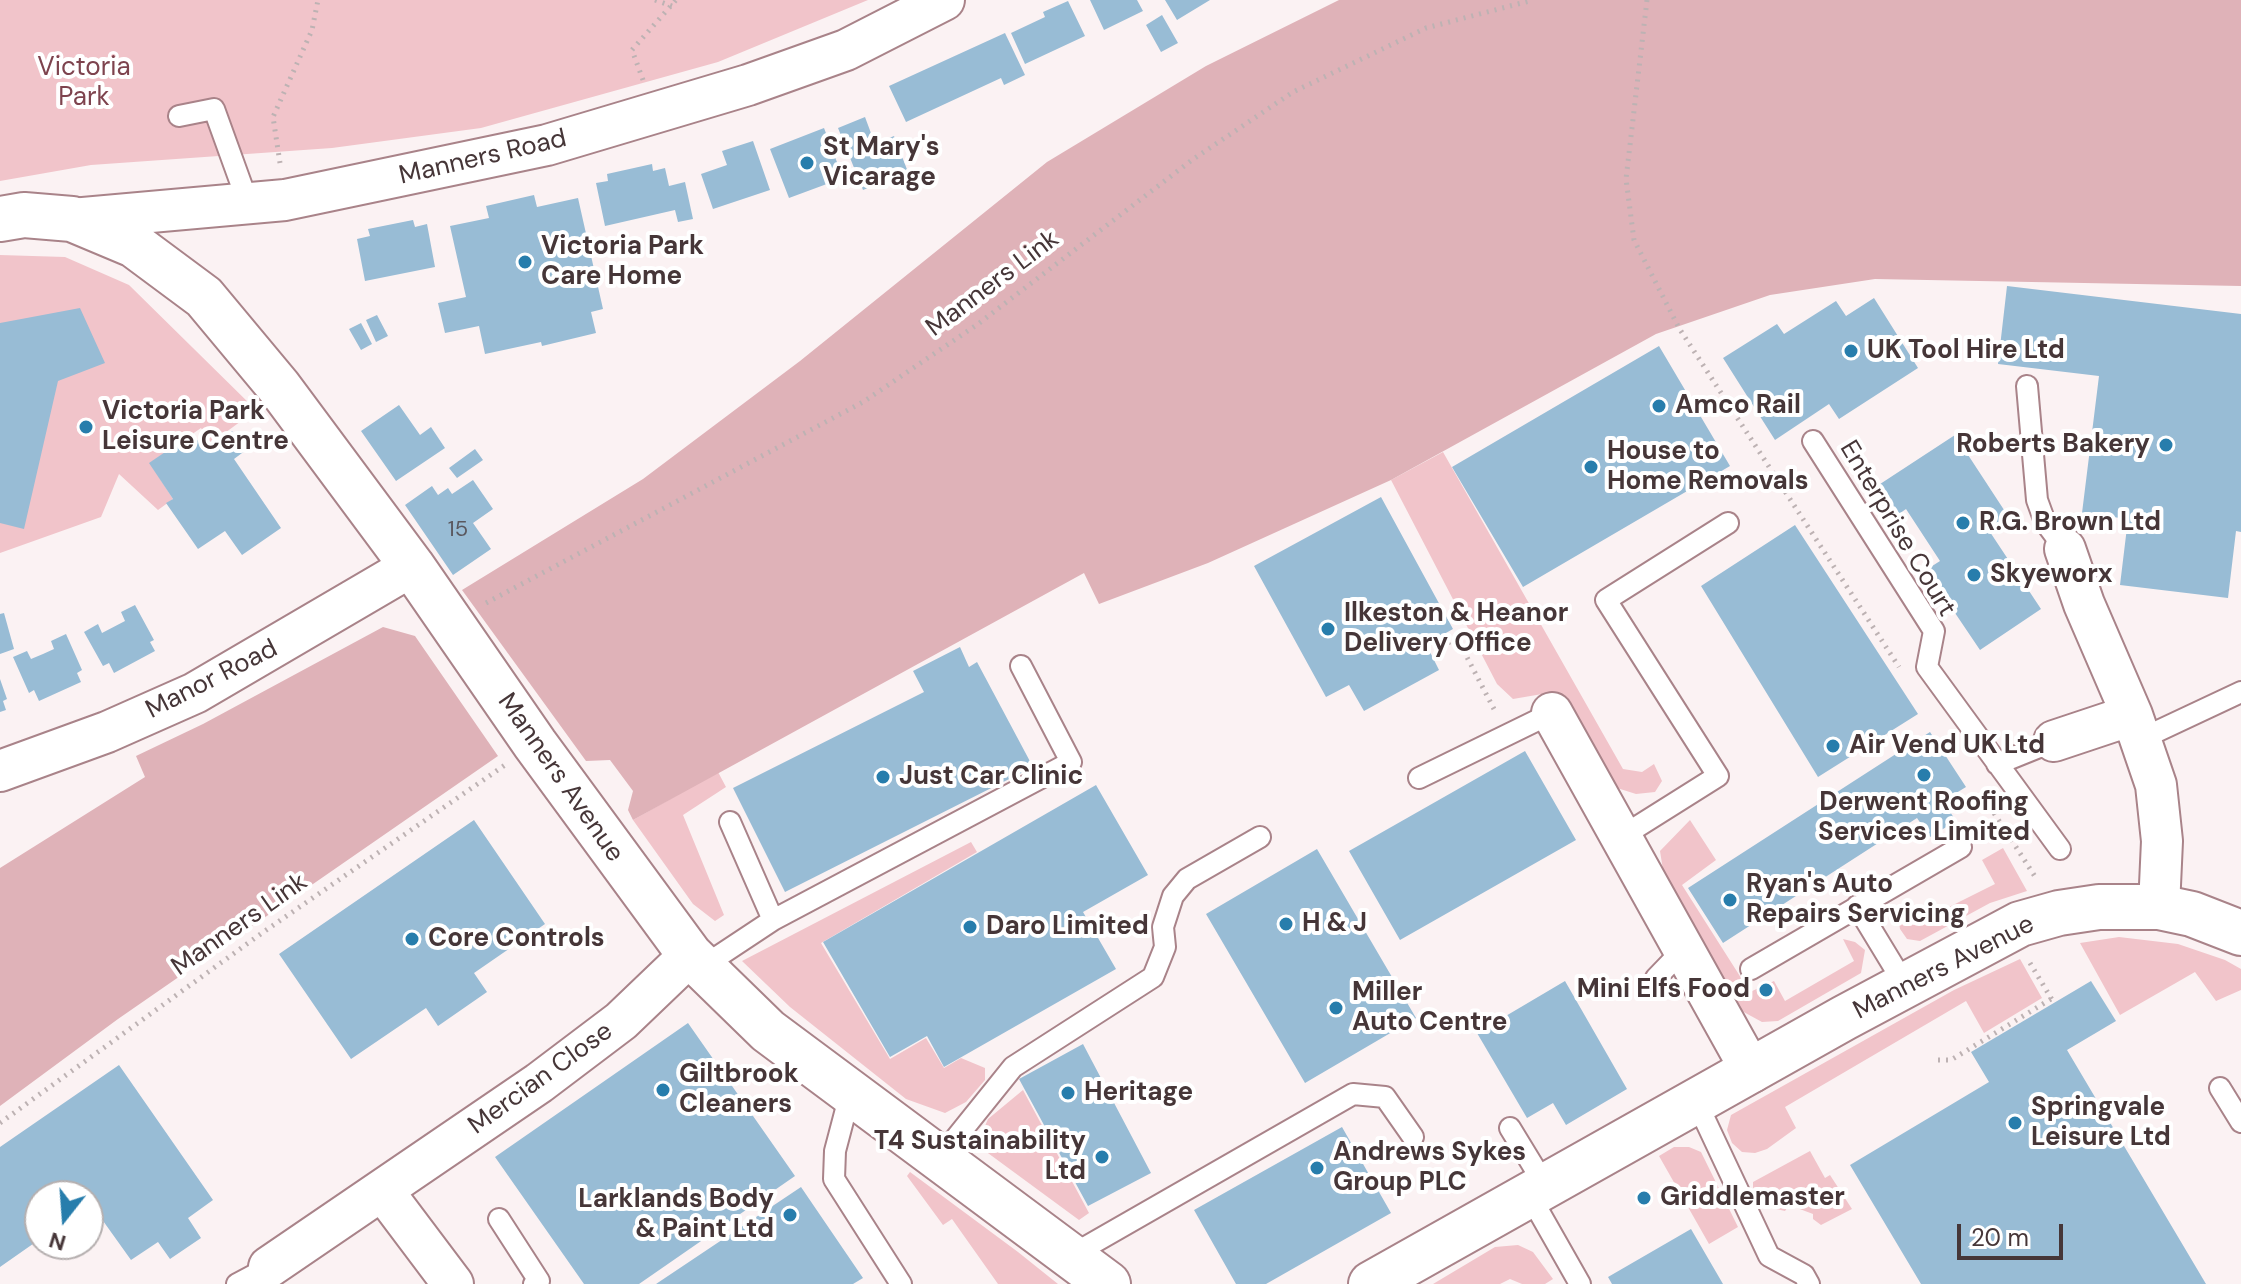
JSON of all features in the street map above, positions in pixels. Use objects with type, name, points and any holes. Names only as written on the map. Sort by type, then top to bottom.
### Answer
[{"type":"street","name":"Manners Road","points":[[0,219],[24,215],[72,219],[267,201],[532,148],[655,115],[846,50],[944,0]]},
{"type":"street","name":"Manners Avenue","points":[[72,219],[134,245],[204,297],[279,387],[412,566],[535,744],[696,961],[768,1031],[1108,1284]]},
{"type":"street","points":[[2065,549],[2084,604],[2137,727],[2161,813],[2159,907]]},
{"type":"street","name":"Manor Road","points":[[0,771],[107,732],[195,693],[412,566]]},
{"type":"street","points":[[1552,713],[1752,1072]]},
{"type":"street","points":[[2054,741],[2137,727]]},
{"type":"street","name":"Manners Avenue","points":[[1371,1284],[1905,985],[2020,924],[2059,913],[2099,907],[2159,907],[2241,933]]},
{"type":"street","name":"Mercian Close","points":[[253,1276],[383,1191],[621,1021],[696,961]]},
{"type":"street","points":[[383,1191],[453,1284]]},
{"type":"lane","points":[[179,116],[214,109],[267,201]]},
{"type":"lane","points":[[2027,386],[2037,500],[2045,522],[2065,549]]},
{"type":"lane","name":"Enterprise Court","points":[[1813,441],[1934,631],[1927,667],[2060,849]]},
{"type":"lane","points":[[1621,837],[1718,776],[1606,600],[1728,523]]},
{"type":"lane","points":[[696,961],[1071,762],[1021,666]]},
{"type":"lane","points":[[2137,727],[2241,692]]},
{"type":"lane","points":[[1419,778],[1552,713]]},
{"type":"lane","points":[[1997,764],[2054,741]]},
{"type":"lane","points":[[730,822],[773,920]]},
{"type":"lane","points":[[939,1159],[1013,1067],[1153,977],[1165,947],[1163,927],[1173,896],[1187,879],[1260,837]]},
{"type":"lane","points":[[1751,969],[1961,847]]},
{"type":"lane","points":[[1857,906],[1905,985]]},
{"type":"lane","points":[[1656,978],[1683,950]]},
{"type":"lane","points":[[2220,1088],[2241,1122]]},
{"type":"lane","points":[[850,1094],[835,1151],[834,1179],[901,1284]]},
{"type":"lane","points":[[1072,1255],[1353,1094],[1385,1097],[1413,1137]]},
{"type":"lane","points":[[1697,1103],[1769,1256],[1804,1275],[1809,1284]]},
{"type":"lane","points":[[1510,1128],[1580,1284]]},
{"type":"lane","points":[[499,1219],[539,1281],[534,1284]]},
{"type":"path","points":[[267,201],[273,117],[312,30],[318,0]]},
{"type":"path","points":[[655,0],[672,6]]},
{"type":"path","points":[[655,115],[632,50],[676,0]]},
{"type":"path","name":"Manners Link","points":[[476,609],[505,590],[863,402],[978,324],[1192,160],[1293,92],[1426,28],[1533,0]]},
{"type":"path","points":[[1647,0],[1626,179],[1634,240],[1679,328],[1903,674]]},
{"type":"path","points":[[1438,638],[1442,646],[1457,638],[1499,719],[1517,710],[1552,713]]},
{"type":"path","name":"Manners Link","points":[[0,1123],[250,941],[506,764]]},
{"type":"path","points":[[1972,780],[2059,913]]},
{"type":"path","points":[[1938,1060],[1951,1060],[2051,999]]},
{"type":"green space","name":"Victoria Park","points":[[0,0],[868,0],[718,62],[481,128],[332,148],[91,165],[0,181]]},
{"type":"green space","name":"Victoria Park Leisure Centre","points":[[0,255],[65,257],[129,285],[256,410],[210,444],[201,428],[150,463],[173,499],[158,510],[119,474],[101,517],[0,553]]},
{"type":"green space","points":[[1443,452],[1623,769],[1642,772],[1654,764],[1662,781],[1655,792],[1636,794],[1614,787],[1565,708],[1548,693],[1513,699],[1497,684],[1391,480]]},
{"type":"green space","points":[[718,772],[726,787],[683,815],[724,915],[715,921],[693,904],[633,820]]},
{"type":"green space","points":[[1690,820],[1716,860],[1682,885],[1750,992],[1774,981],[1785,1001],[1854,961],[1843,939],[1855,942],[1865,950],[1861,973],[1778,1021],[1762,1022],[1740,1010],[1664,876],[1660,851]]},
{"type":"green space","points":[[971,842],[977,852],[821,943],[890,1059],[926,1038],[944,1068],[961,1058],[985,1068],[985,1080],[966,1102],[945,1113],[906,1099],[790,1007],[742,961]]},
{"type":"green space","points":[[2003,848],[2027,891],[1990,903],[1920,941],[1907,939],[1900,929],[1898,915],[1903,905],[1913,925],[1995,884],[1982,860]]},
{"type":"green space","points":[[2119,937],[2178,944],[2225,960],[2241,969],[2241,990],[2216,1001],[2195,972],[2120,1015],[2080,943]]},
{"type":"green space","points":[[2020,959],[2042,998],[1984,1033],[1966,1001],[1785,1107],[1796,1128],[1767,1149],[1755,1153],[1742,1152],[1732,1143],[1727,1130],[1731,1115],[1954,990]]},
{"type":"green space","points":[[1023,1090],[1089,1213],[1079,1220],[977,1145],[988,1119]]},
{"type":"green space","points":[[1674,1147],[1689,1147],[1701,1152],[1738,1227],[1709,1244],[1659,1156]]},
{"type":"green space","points":[[1810,1151],[1825,1178],[1830,1175],[1852,1209],[1821,1225],[1813,1219],[1813,1214],[1789,1205],[1785,1211],[1772,1208],[1753,1193],[1753,1182]]},
{"type":"green space","points":[[910,1172],[1058,1284],[998,1284],[952,1219],[943,1225],[907,1176]]},
{"type":"green space","points":[[1518,1245],[1533,1252],[1553,1279],[1545,1284],[1522,1284],[1510,1279],[1500,1284],[1433,1284],[1495,1247]]},
{"type":"shaded area","points":[[1339,0],[2241,0],[2241,286],[1875,279],[1770,295],[1656,334],[1391,480],[1208,563],[1099,604],[1084,573],[633,820],[628,810],[633,791],[610,760],[586,761],[462,590],[643,479],[800,361],[1047,162],[1206,66]]},
{"type":"shaded area","points":[[383,627],[415,636],[498,756],[118,1019],[0,1106],[0,868],[145,777],[136,756],[203,724]]},
{"type":"building","points":[[1090,0],[1137,0],[1143,11],[1104,30]]},
{"type":"building","points":[[1165,0],[1210,0],[1177,20]]},
{"type":"building","points":[[1068,1],[1085,36],[1025,64],[1011,33],[1045,17],[1043,12]]},
{"type":"building","points":[[1162,15],[1178,43],[1161,52],[1146,25]]},
{"type":"building","points":[[1005,33],[1025,75],[1004,85],[1001,78],[906,122],[889,86]]},
{"type":"building","points":[[865,117],[875,144],[894,136],[908,172],[863,190],[838,128]]},
{"type":"building","name":"St Mary's Vicarage","points":[[824,128],[843,178],[789,198],[770,149]]},
{"type":"building","points":[[753,141],[770,190],[713,209],[701,174],[727,165],[722,151]]},
{"type":"building","points":[[652,164],[653,171],[665,168],[669,186],[685,182],[693,219],[678,222],[675,210],[605,226],[596,183],[608,181],[607,174]]},
{"type":"building","name":"Victoria Park Care Home","points":[[534,195],[537,207],[578,198],[603,309],[591,312],[596,333],[542,346],[541,342],[485,354],[479,326],[445,333],[438,303],[466,297],[450,226],[489,218],[486,206]]},
{"type":"building","points":[[413,220],[415,227],[427,224],[435,267],[365,281],[357,239],[370,236],[368,229]]},
{"type":"building","name":"Roberts Bakery","points":[[2007,286],[2241,314],[2241,532],[2236,531],[2228,598],[2120,585],[2128,519],[2082,513],[2099,376],[1998,364]]},
{"type":"building","points":[[1874,298],[1918,368],[1839,419],[1829,404],[1775,440],[1723,358],[1777,324],[1784,334],[1836,301],[1846,316]]},
{"type":"building","points":[[80,308],[105,363],[58,381],[24,529],[0,523],[0,323]]},
{"type":"building","points":[[377,315],[388,336],[376,342],[366,320]]},
{"type":"building","points":[[361,323],[372,344],[361,350],[349,329]]},
{"type":"building","points":[[1659,346],[1730,466],[1523,587],[1452,467]]},
{"type":"building","points":[[399,405],[420,435],[431,427],[445,448],[396,481],[361,431]]},
{"type":"building","points":[[232,431],[246,450],[234,459],[281,528],[242,555],[225,531],[198,549],[166,503],[173,499],[149,463],[193,433],[204,451]]},
{"type":"building","points":[[1955,435],[2008,516],[1988,529],[2041,609],[1980,650],[1926,570],[1940,561],[1906,509],[1893,518],[1874,488]]},
{"type":"building","points":[[475,449],[483,460],[457,478],[449,468]]},
{"type":"building","points":[[473,480],[493,509],[473,523],[491,549],[453,575],[405,505],[432,486],[438,495],[448,488],[452,494]]},
{"type":"building","points":[[1381,497],[1453,629],[1426,644],[1439,670],[1364,711],[1349,685],[1326,697],[1254,566]]},
{"type":"building","points":[[1795,525],[1918,714],[1818,777],[1701,586]]},
{"type":"building","points":[[135,605],[154,640],[150,642],[155,651],[114,673],[109,663],[103,666],[84,632],[98,624],[102,633],[125,621],[121,612]]},
{"type":"building","points":[[4,613],[14,649],[0,654],[0,614]]},
{"type":"building","points":[[66,634],[82,670],[77,673],[81,682],[39,701],[34,690],[29,693],[13,657],[27,651],[31,659],[43,654],[54,649],[51,641]]},
{"type":"building","name":"Just Car Clinic","points":[[960,647],[969,667],[977,662],[1033,767],[785,892],[733,788],[924,692],[913,671]]},
{"type":"building","points":[[0,679],[7,699],[3,701],[6,710],[0,712]]},
{"type":"building","points":[[1930,732],[1966,787],[1943,801],[1956,821],[1930,837],[1917,818],[1723,943],[1688,888]]},
{"type":"building","points":[[1525,751],[1576,840],[1400,940],[1349,851]]},
{"type":"building","name":"Daro Limited","points":[[1096,785],[1148,875],[1083,912],[1116,969],[944,1067],[927,1036],[890,1057],[823,942]]},
{"type":"building","name":"Core Controls","points":[[474,820],[545,924],[474,973],[487,992],[438,1026],[426,1008],[351,1059],[279,954]]},
{"type":"building","points":[[1317,849],[1416,1018],[1305,1083],[1206,914]]},
{"type":"building","points":[[1565,981],[1627,1089],[1566,1125],[1553,1103],[1527,1118],[1477,1033]]},
{"type":"building","name":"Springvale Leisure Ltd","points":[[2091,981],[2116,1021],[2067,1050],[2206,1284],[1921,1284],[1850,1165],[1989,1082],[1971,1052]]},
{"type":"building","name":"Giltbrook Cleaners","points":[[688,1023],[795,1176],[639,1284],[584,1284],[495,1157]]},
{"type":"building","points":[[1083,1044],[1151,1173],[1088,1206],[1019,1079]]},
{"type":"building","points":[[119,1065],[213,1200],[188,1218],[201,1238],[170,1259],[158,1242],[131,1260],[104,1222],[104,1180],[24,1180],[24,1250],[0,1267],[0,1147]]},
{"type":"building","name":"Andrews Sykes Group PLC","points":[[1342,1127],[1391,1213],[1266,1284],[1236,1284],[1194,1210]]},
{"type":"building","name":"Larklands Body & Paint Ltd","points":[[801,1187],[863,1278],[853,1284],[656,1284]]},
{"type":"building","points":[[1691,1229],[1723,1284],[1612,1284],[1608,1277]]},
{"type":"place","name":"St Mary's Vicarage","points":[[807,163]]},
{"type":"place","name":"Victoria Park Care Home","points":[[525,262]]},
{"type":"place","name":"UK Tool Hire Ltd","points":[[1851,351]]},
{"type":"place","name":"Amco Rail","points":[[1659,406]]},
{"type":"place","name":"Victoria Park Leisure Centre","points":[[86,427]]},
{"type":"place","name":"Roberts Bakery","points":[[2166,445]]},
{"type":"place","name":"House to Home Removals","points":[[1591,467]]},
{"type":"place","name":"R.G. Brown Ltd","points":[[1963,523]]},
{"type":"place","name":"Skyeworx","points":[[1974,575]]},
{"type":"place","name":"Ilkeston & Heanor Delivery Office","points":[[1328,629]]},
{"type":"place","name":"Air Vend UK Ltd","points":[[1833,746]]},
{"type":"place","name":"Derwent Roofing Services Limited","points":[[1924,775]]},
{"type":"place","name":"Just Car Clinic","points":[[883,777]]},
{"type":"place","name":"Ryan's Auto Repairs Servicing","points":[[1730,900]]},
{"type":"place","name":"H & J","points":[[1286,924]]},
{"type":"place","name":"Daro Limited","points":[[970,927]]},
{"type":"place","name":"Core Controls","points":[[412,939]]},
{"type":"place","name":"Mini Elfs Food","points":[[1766,990]]},
{"type":"place","name":"Miller Auto Centre","points":[[1336,1008]]},
{"type":"place","name":"Giltbrook Cleaners","points":[[663,1090]]},
{"type":"place","name":"Heritage","points":[[1068,1093]]},
{"type":"place","name":"Springvale Leisure Ltd","points":[[2015,1123]]},
{"type":"place","name":"T4 Sustainability Ltd","points":[[1102,1157]]},
{"type":"place","name":"Andrews Sykes Group PLC","points":[[1317,1168]]},
{"type":"place","name":"Griddlemaster","points":[[1644,1198]]},
{"type":"place","name":"Larklands Body & Paint Ltd","points":[[790,1215]]}]
